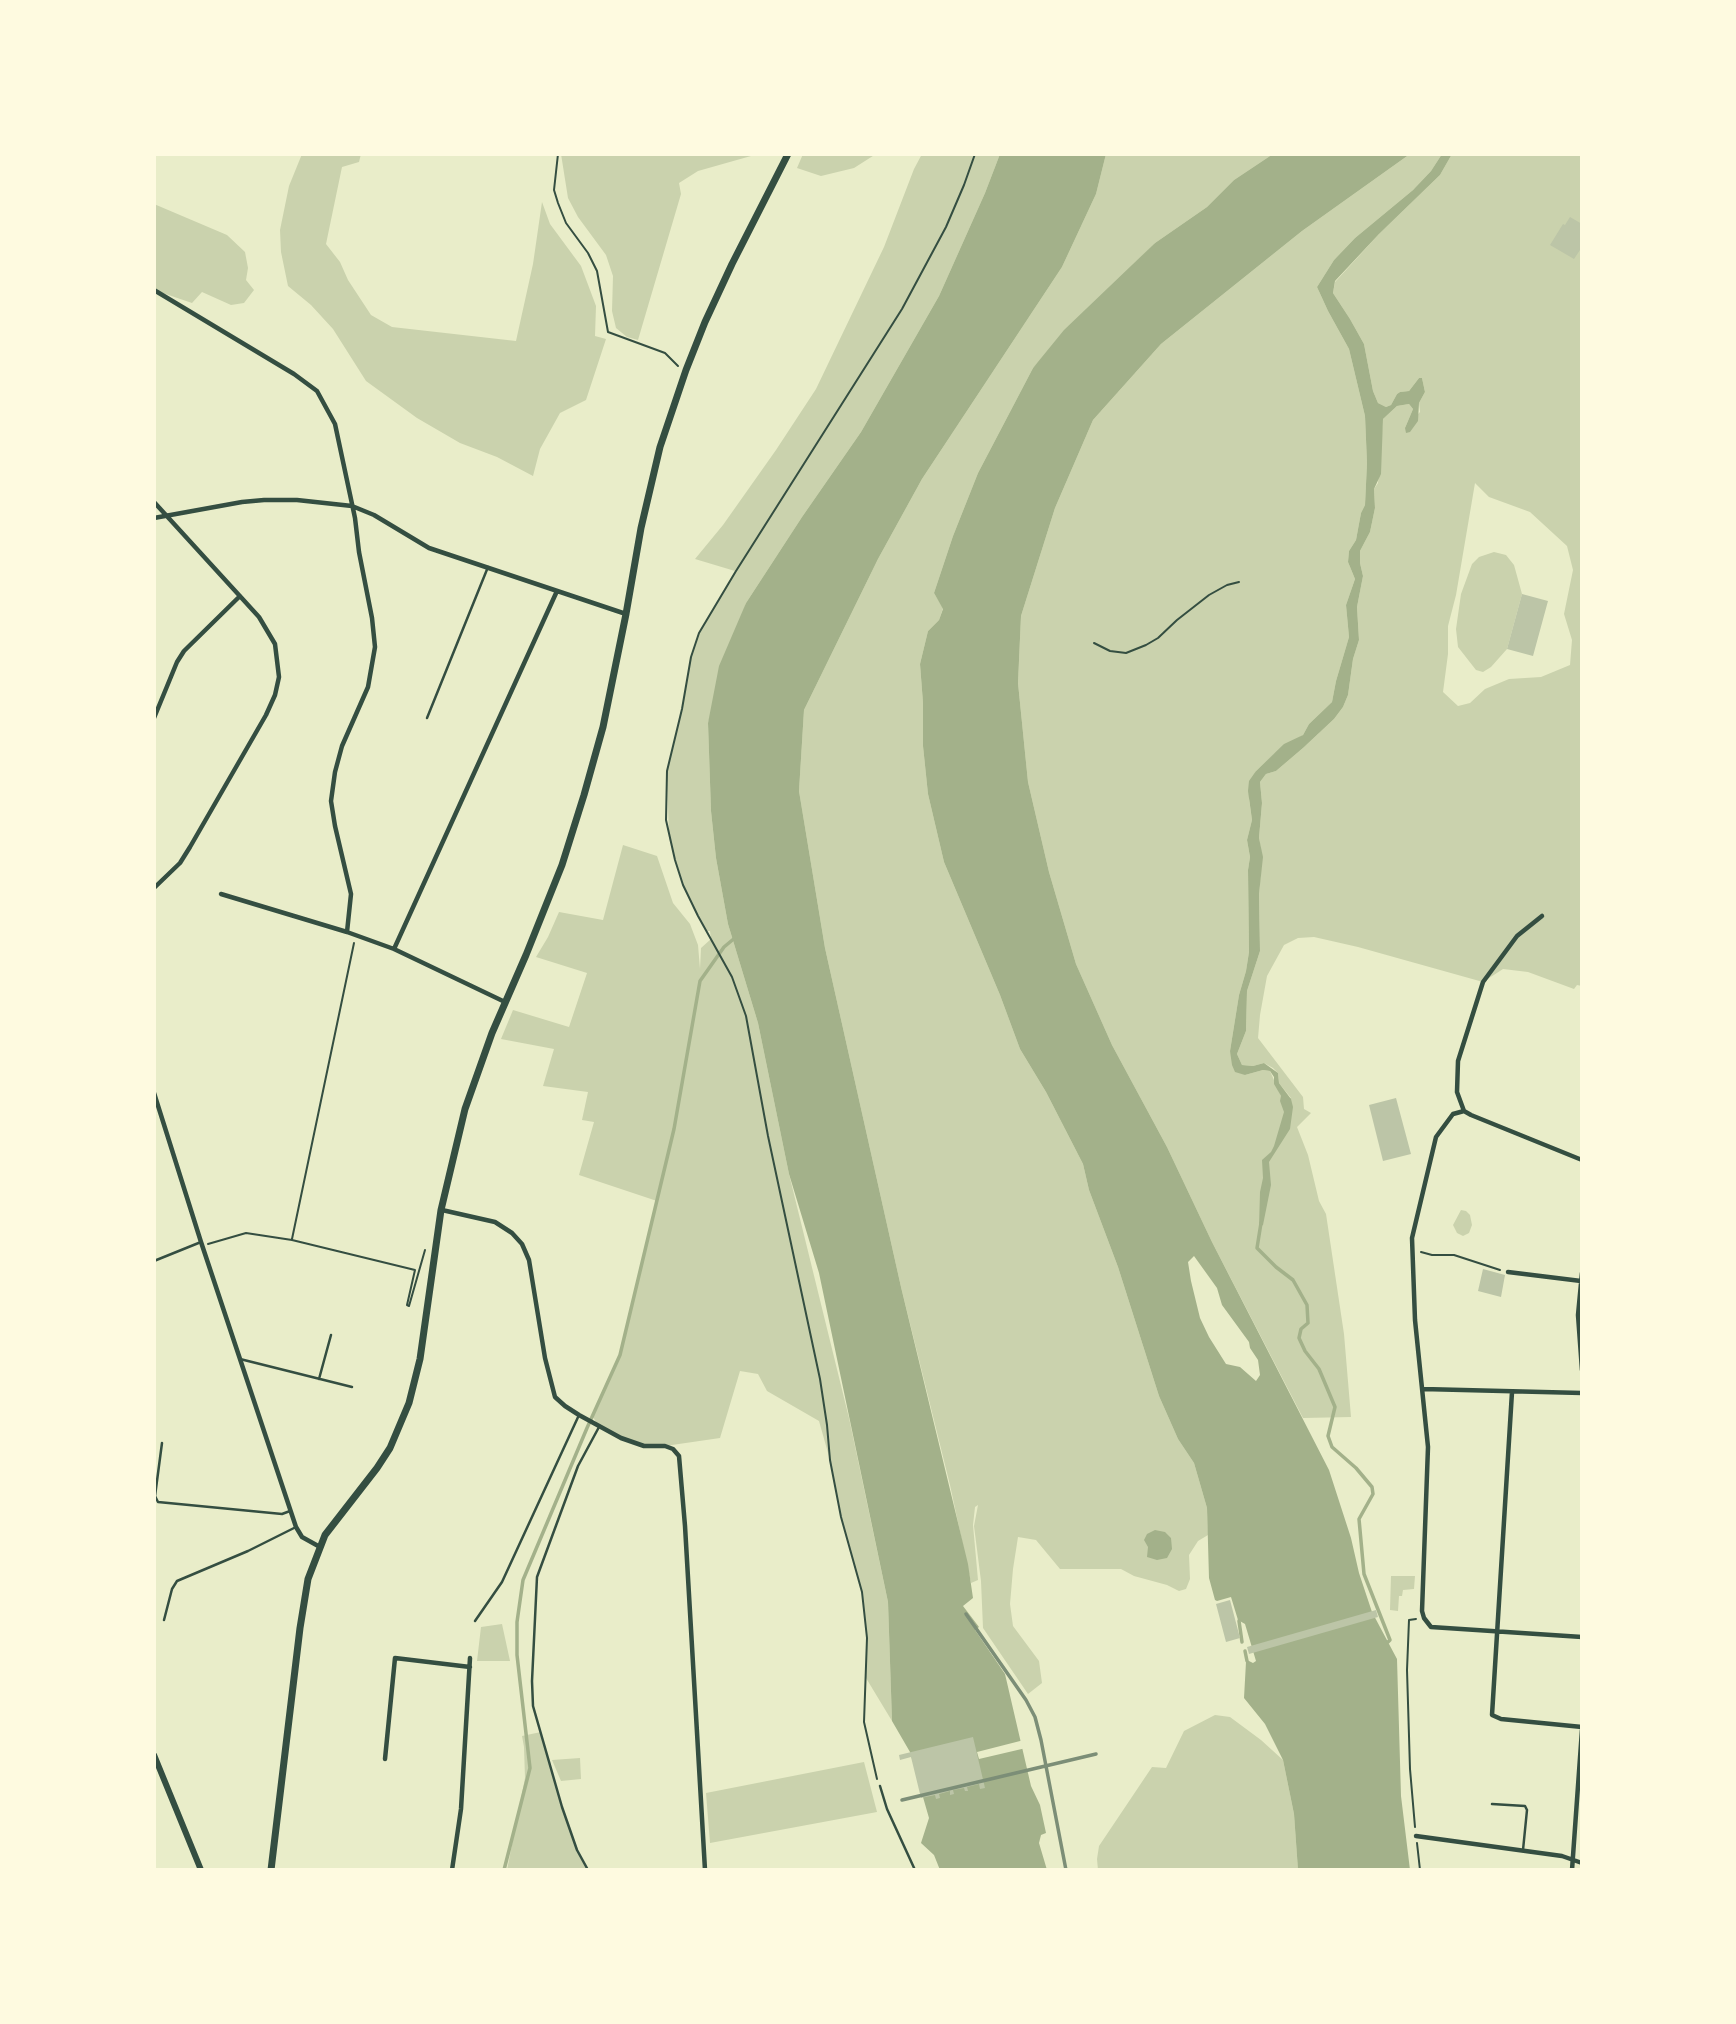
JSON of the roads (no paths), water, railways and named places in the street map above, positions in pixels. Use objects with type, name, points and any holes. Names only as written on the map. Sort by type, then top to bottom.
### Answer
[{"type":"main road","points":[[271,1870],[308,1580],[320,1547],[332,1525],[377,1468],[390,1448],[404,1416],[418,1370],[441,1210],[465,1109],[492,1033],[562,865],[581,806],[603,727],[641,528],[660,447],[705,323],[788,154]]},
{"type":"street","points":[[154,290],[294,374],[317,391],[335,424],[352,506],[375,647],[368,687],[342,746],[334,772],[331,801],[351,894],[347,932]]},
{"type":"street","points":[[154,518],[264,500],[297,500],[352,506],[374,515],[429,548],[626,614]]},
{"type":"street","points":[[154,502],[259,617],[275,644],[279,677],[266,715],[180,863],[154,888]]},
{"type":"street","points":[[394,949],[557,591]]},
{"type":"street","points":[[154,718],[184,651],[240,596]]},
{"type":"street","points":[[221,894],[394,949],[506,1003]]},
{"type":"street","points":[[1542,916],[1517,936],[1483,982],[1458,1061],[1457,1092],[1464,1111],[1582,1160]]},
{"type":"street","points":[[154,1093],[290,1511],[303,1537],[320,1547]]},
{"type":"street","points":[[1464,1111],[1453,1114],[1436,1137],[1412,1238],[1415,1320],[1428,1447],[1422,1611],[1431,1627],[1582,1637]]},
{"type":"street","points":[[441,1210],[495,1223],[512,1233],[522,1244],[529,1261],[545,1358],[555,1397],[585,1419],[635,1444],[673,1449],[680,1460],[705,1870]]},
{"type":"street","points":[[1508,1272],[1581,1281]]},
{"type":"street","points":[[1582,1273],[1578,1315],[1582,1370]]},
{"type":"street","points":[[1423,1389],[1582,1393]]},
{"type":"street","points":[[1513,1392],[1492,1715],[1501,1720],[1582,1729],[1572,1870]]},
{"type":"street","points":[[385,1759],[395,1658],[470,1667]]},
{"type":"street","points":[[452,1870],[461,1804],[470,1658]]},
{"type":"street","points":[[154,1755],[201,1870]]},
{"type":"street","points":[[1416,1836],[1562,1856],[1582,1863]]},
{"type":"lane","points":[[427,718],[488,568]]},
{"type":"lane","points":[[154,1261],[201,1242]]},
{"type":"lane","points":[[319,1379],[331,1335]]},
{"type":"lane","points":[[240,1359],[352,1387]]},
{"type":"lane","points":[[475,1621],[502,1582],[579,1415]]},
{"type":"lane","points":[[588,1870],[577,1850],[562,1807],[533,1706],[532,1681],[537,1577],[578,1466],[598,1426]]},
{"type":"lane","points":[[162,1443],[155,1496],[158,1502],[282,1514],[290,1511]]},
{"type":"lane","points":[[164,1620],[172,1589],[177,1581],[296,1527]]},
{"type":"lane","points":[[880,1786],[887,1809],[915,1870]]},
{"type":"lane","points":[[1492,1804],[1525,1806],[1527,1810],[1522,1850]]},
{"type":"waterway","points":[[504,1870],[530,1768],[517,1655],[517,1622],[523,1580],[620,1355],[674,1129],[700,981],[724,947],[736,937]]},
{"type":"waterway","points":[[1261,1223],[1257,1248],[1293,1280],[1307,1305],[1308,1323],[1301,1329],[1299,1338],[1319,1369],[1335,1407],[1328,1436],[1332,1447],[1356,1468],[1372,1487],[1373,1494],[1359,1519],[1364,1574],[1390,1640],[1388,1642]]},
{"type":"waterway","points":[[1239,1621],[1242,1642]]},
{"type":"waterway","points":[[1245,1651],[1247,1661]]},
{"type":"railway","points":[[966,1614],[1035,1717],[1066,1870]]},
{"type":"railway","points":[[902,1800],[1096,1754]]}]
